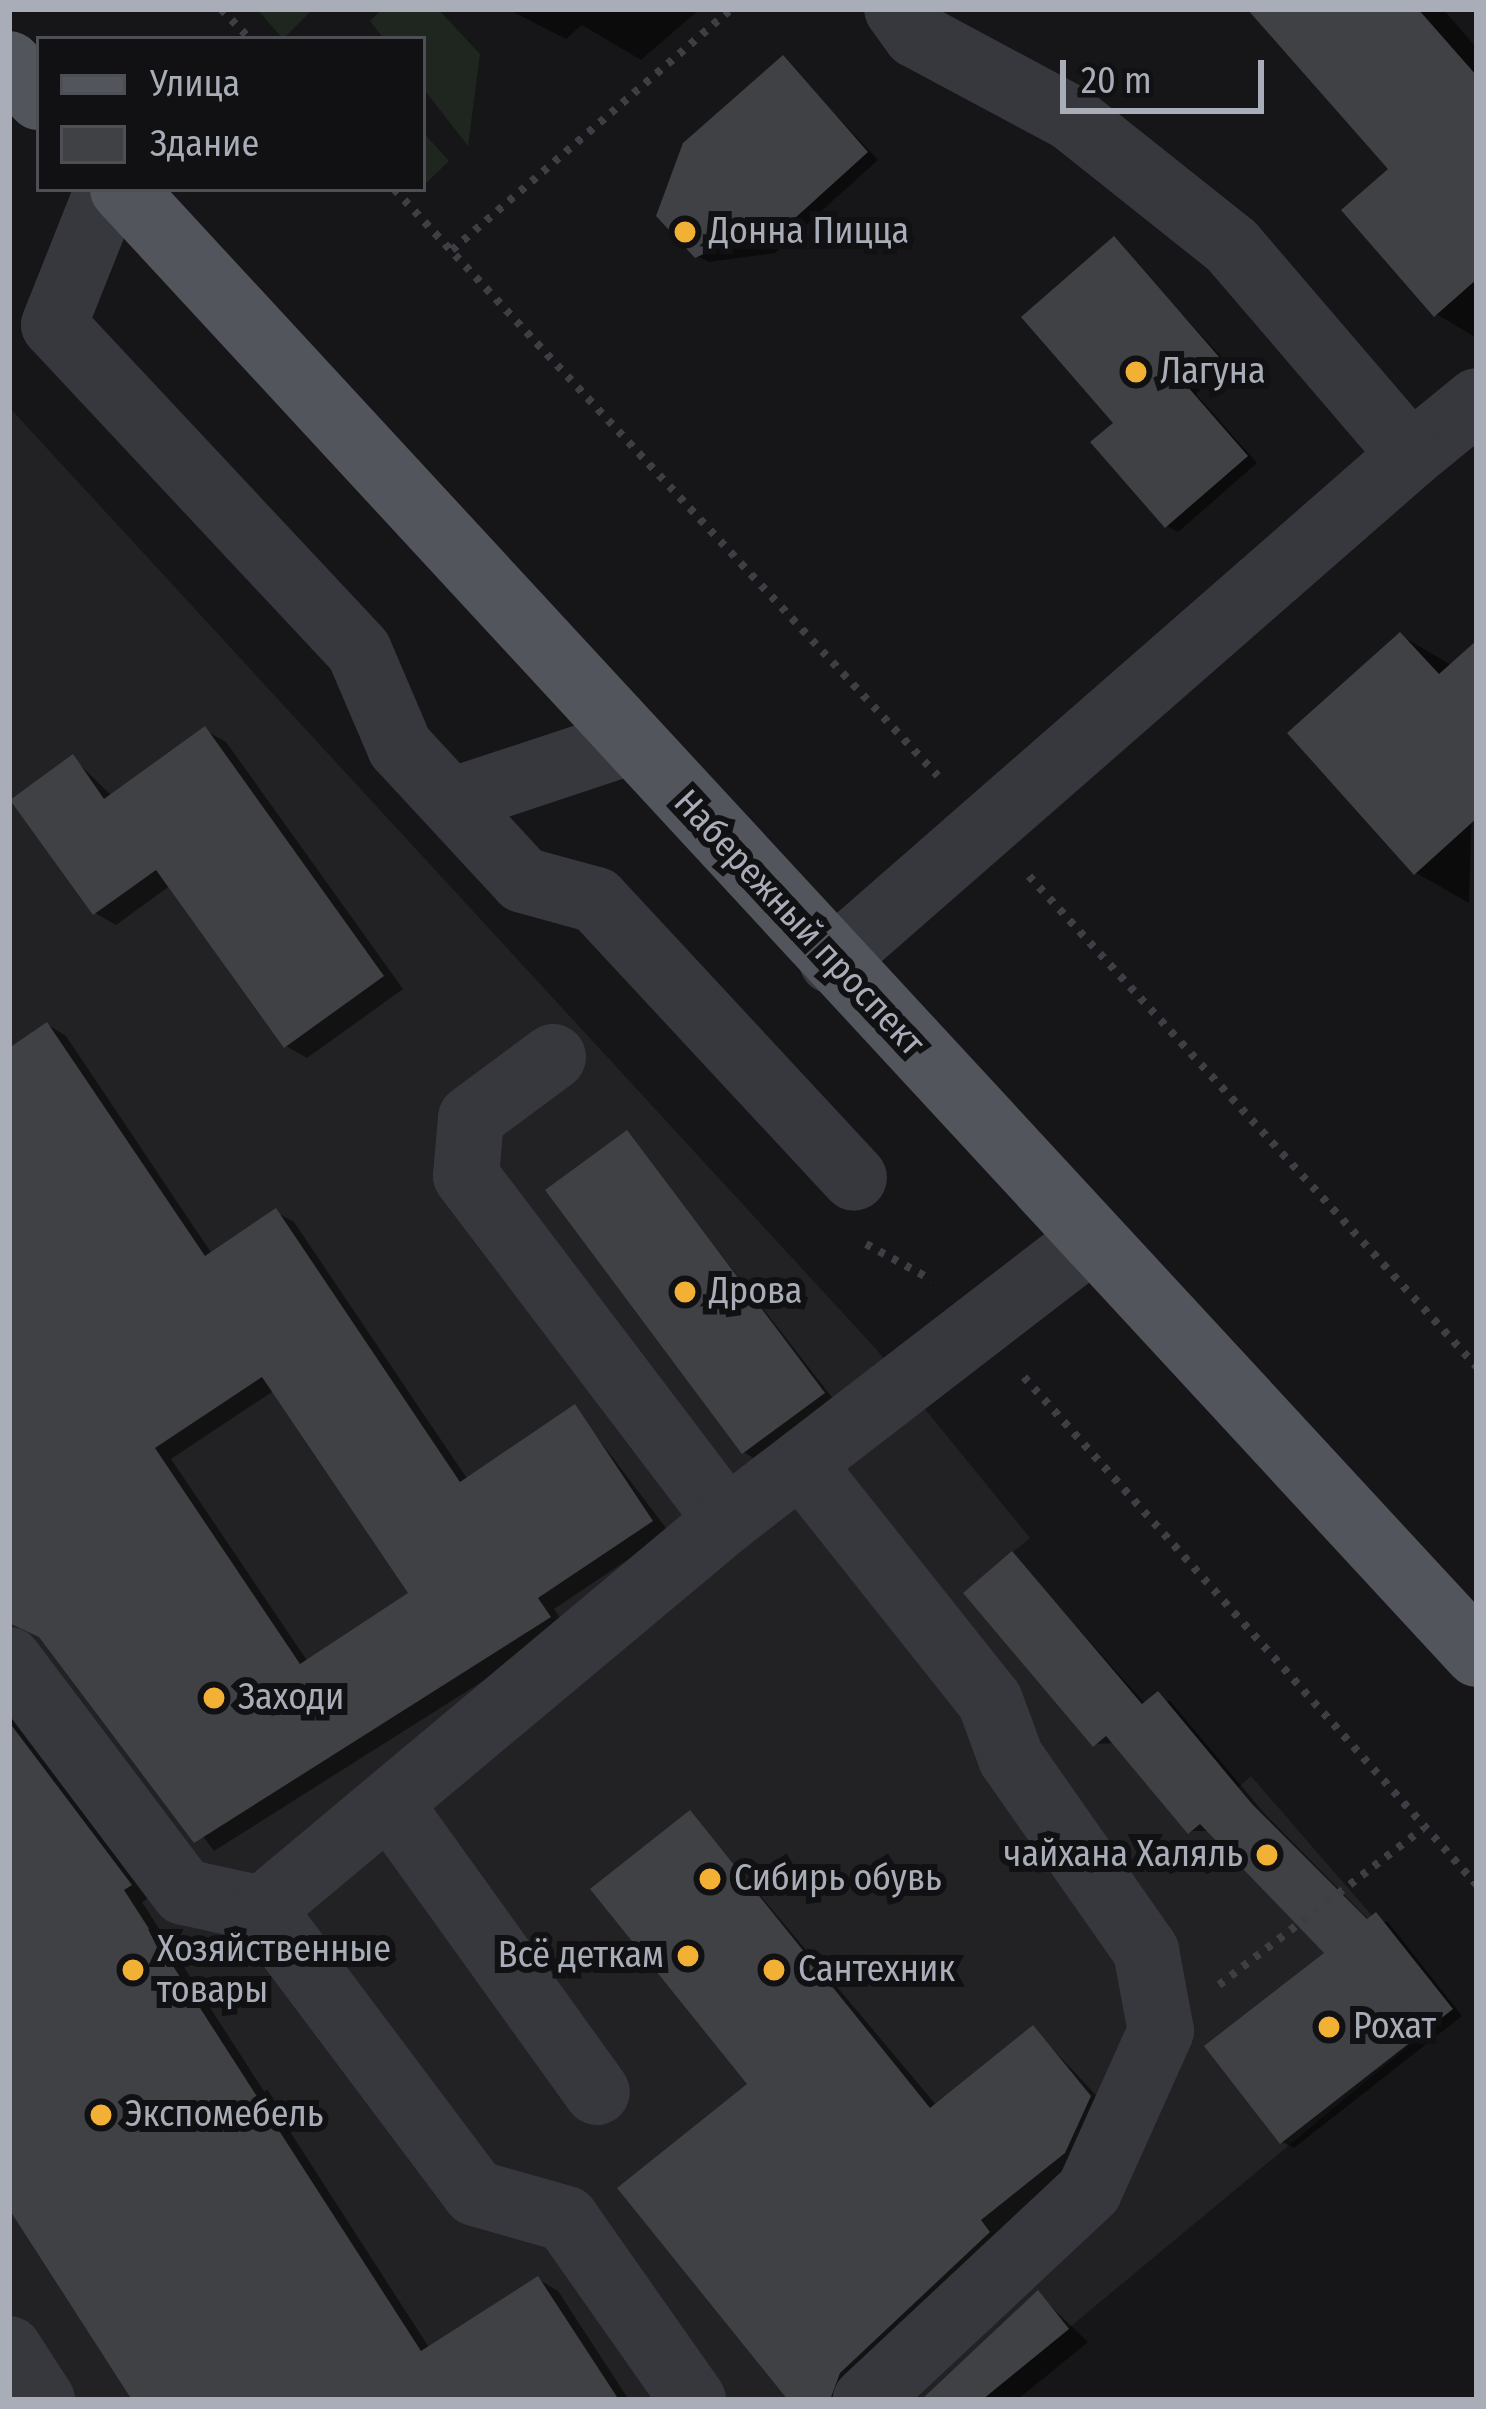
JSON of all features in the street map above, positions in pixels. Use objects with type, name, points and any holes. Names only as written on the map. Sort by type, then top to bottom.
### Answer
[{"type":"main road","points":[[9,64],[36,94]]},
{"type":"main road","name":"Набережный проспект","points":[[126,192],[1477,1654]]},
{"type":"lane","points":[[897,9],[916,35],[1071,118],[1232,246],[1411,455]]},
{"type":"lane","points":[[106,192],[54,325],[359,651],[400,747],[523,880],[596,900],[854,1178]]},
{"type":"lane","points":[[832,961],[1477,400]]},
{"type":"lane","points":[[451,801],[632,741]]},
{"type":"lane","points":[[553,1057],[471,1118],[466,1176],[727,1520]]},
{"type":"lane","points":[[262,1910],[392,1808],[727,1520],[1092,1239]]},
{"type":"lane","points":[[803,1466],[990,1701],[1011,1758],[1146,1952],[1161,2031],[1089,2191],[866,2400]]},
{"type":"lane","points":[[9,1660],[184,1892],[262,1910],[475,2193],[566,2219],[693,2400]]},
{"type":"lane","points":[[392,1808],[597,2092]]},
{"type":"lane","points":[[9,2349],[42,2400]]},
{"type":"path","points":[[221,9],[247,36]]},
{"type":"path","points":[[452,250],[731,9]]},
{"type":"path","points":[[1161,2031],[1422,1828]]},
{"type":"shaded area","points":[[257,9],[313,9],[286,36],[280,36]]},
{"type":"shaded area","points":[[382,9],[438,9],[480,54],[468,146],[426,92],[426,36],[382,36],[370,21]]},
{"type":"shaded area","points":[[426,135],[449,161],[426,183]]},
{"type":"shaded area","points":[[9,407],[876,1349],[1030,1538],[963,1593],[1092,1746],[1106,1736],[1188,1833],[1251,1776],[1453,2009],[982,2400],[9,2400]]},
{"type":"building","points":[[1247,9],[1418,9],[1477,76],[1477,279],[1434,317],[1341,210],[1388,169]]},
{"type":"building","points":[[783,55],[868,152],[762,248],[723,245],[695,258],[656,216],[683,143]]},
{"type":"building","name":"Лагуна","points":[[1114,236],[1220,358],[1187,386],[1248,456],[1165,528],[1090,442],[1113,423],[1021,317]]},
{"type":"building","points":[[1400,632],[1439,674],[1477,640],[1477,818],[1414,875],[1287,733]]},
{"type":"building","points":[[205,726],[384,976],[284,1048],[156,870],[93,915],[10,800],[73,754],[104,799]]},
{"type":"building","points":[[47,1022],[205,1256],[276,1208],[460,1482],[575,1404],[653,1521],[538,1598],[551,1617],[194,1843],[39,1637],[9,1623],[9,1048]],"holes":[[[262,1377],[408,1593],[300,1664],[155,1448]]]},
{"type":"building","name":"Дрова","points":[[627,1130],[825,1393],[742,1454],[545,1190]]},
{"type":"building","points":[[1012,1551],[1142,1704],[1158,1691],[1252,1804],[1367,1919],[1376,1912],[1453,2009],[1280,2144],[1204,2046],[1324,1953],[1200,1824],[1188,1834],[1106,1736],[1093,1747],[963,1593]]},
{"type":"building","name":"Экспомебель","points":[[9,1722],[132,1885],[124,1890],[421,2351],[538,2276],[619,2400],[132,2400],[9,2209]]},
{"type":"building","points":[[690,1810],[930,2108],[1033,2025],[1091,2096],[1065,2153],[981,2220],[990,2232],[840,2373],[830,2400],[788,2400],[617,2188],[747,2084],[590,1889]]},
{"type":"building","points":[[1038,2290],[1069,2329],[982,2400],[921,2400]]},
{"type":"place","name":"Донна Пицца","points":[[685,232]]},
{"type":"place","name":"Лагуна","points":[[1136,372]]},
{"type":"place","name":"Дрова","points":[[685,1292]]},
{"type":"place","name":"Заходи","points":[[214,1698]]},
{"type":"place","name":"чайхана Халяль","points":[[1267,1855]]},
{"type":"place","name":"Сибирь обувь","points":[[710,1879]]},
{"type":"place","name":"Всё деткам","points":[[688,1956]]},
{"type":"place","name":"Хозяйственные товары","points":[[133,1970]]},
{"type":"place","name":"Сантехник","points":[[774,1970]]},
{"type":"place","name":"Рохат","points":[[1329,2027]]},
{"type":"place","name":"Экспомебель","points":[[101,2115]]}]
